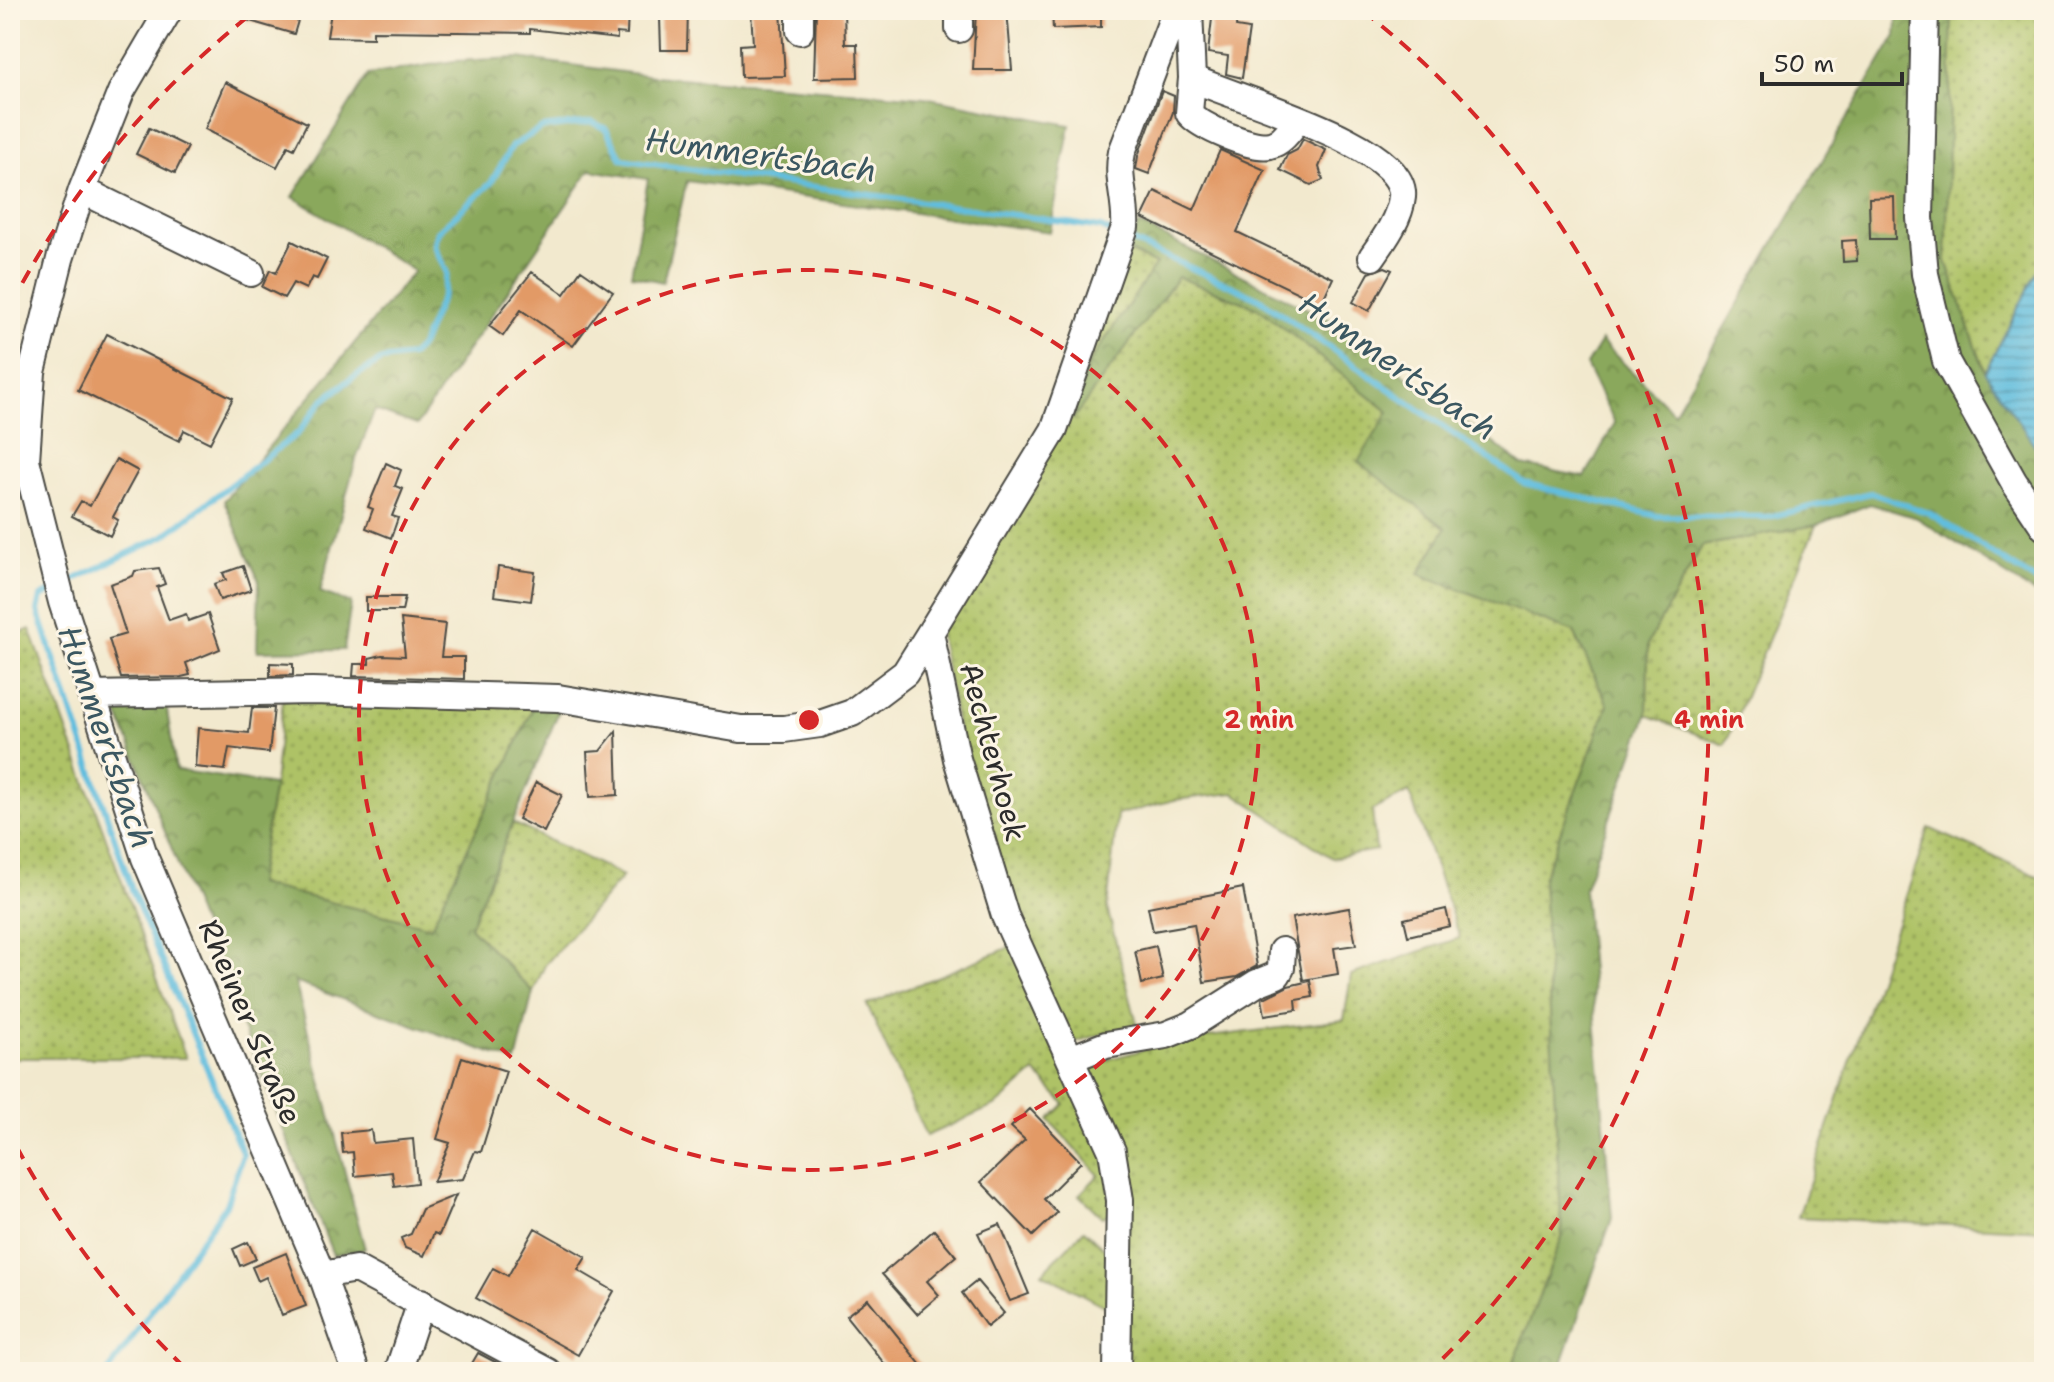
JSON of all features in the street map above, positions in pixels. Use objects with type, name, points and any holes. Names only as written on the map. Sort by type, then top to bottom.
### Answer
[{"type":"street","name":"Rheiner Straße","points":[[169,10],[121,92],[82,190],[60,259],[32,372],[18,460],[145,858],[322,1275],[356,1372]]},
{"type":"street","points":[[1176,10],[1163,44],[1191,65],[1298,120],[1369,151],[1398,176],[1402,196],[1399,207],[1372,257]]},
{"type":"street","points":[[1189,10],[1191,65],[1187,102],[1189,113],[1196,122],[1255,145],[1272,145],[1298,120]]},
{"type":"street","points":[[1925,10],[1920,218],[1925,274],[1946,361],[2014,482],[2044,527]]},
{"type":"street","name":"Aechterhoek","points":[[1117,1372],[1118,1188],[1112,1151],[1005,916],[957,759],[930,633],[1054,430],[1122,238],[1126,207],[1118,169],[1163,44]]},
{"type":"street","points":[[82,190],[251,273]]},
{"type":"street","points":[[91,695],[312,691],[558,698],[741,729],[784,729],[820,724],[852,713],[905,673],[930,633]]},
{"type":"street","points":[[1070,1059],[1106,1045],[1166,1035],[1191,1025],[1257,983],[1277,975],[1281,968],[1282,951]]},
{"type":"street","points":[[322,1275],[356,1269],[548,1372]]},
{"type":"street","points":[[398,1372],[421,1302]]},
{"type":"green space","points":[[1898,10],[1952,10],[1946,261],[1985,372],[2044,459],[2044,599],[1917,518],[1870,504],[1816,525],[1702,546],[1648,643],[1647,715],[1584,890],[1612,1218],[1559,1372],[1510,1372],[1562,1237],[1543,879],[1608,705],[1574,632],[1419,574],[1446,528],[1358,462],[1389,412],[1258,308],[1178,277],[1072,420],[1088,365],[1156,264],[1128,251],[1139,224],[1338,324],[1522,465],[1585,477],[1615,423],[1586,365],[1601,341],[1674,413],[1896,35]]},
{"type":"green space","points":[[1952,10],[2044,10],[2044,258],[1985,372],[1946,261]]},
{"type":"green space","points":[[518,58],[653,76],[924,97],[1070,125],[1050,232],[687,181],[663,282],[631,275],[648,179],[590,170],[417,425],[375,410],[356,459],[320,592],[351,603],[344,650],[257,651],[259,581],[224,501],[414,271],[293,197],[368,75],[454,61]]},
{"type":"green space","points":[[1128,251],[1156,264],[1088,365],[1074,417],[1178,277],[1259,308],[1389,412],[1359,462],[1446,528],[1419,574],[1574,632],[1608,705],[1543,879],[1562,1237],[1510,1372],[1124,1372],[1127,1196],[1084,1066],[1176,1041],[1344,1020],[1351,975],[1460,938],[1409,792],[1372,810],[1376,850],[1332,858],[1234,793],[1174,800],[1117,815],[1107,908],[1137,1024],[1071,1043],[1012,911],[962,751],[939,632],[1058,435]]},
{"type":"green space","points":[[1816,525],[1725,745],[1647,715],[1648,643],[1702,546]]},
{"type":"green space","points":[[30,629],[186,1058],[10,1058],[10,638]]},
{"type":"green space","points":[[283,699],[534,706],[431,928],[257,884],[274,785]]},
{"type":"green space","points":[[166,704],[176,770],[274,785],[257,884],[431,927],[534,706],[561,706],[470,927],[533,992],[516,1062],[295,982],[365,1249],[333,1255],[115,706]]},
{"type":"green space","points":[[513,823],[623,876],[545,965],[533,992],[470,927]]},
{"type":"green space","points":[[1929,828],[2044,879],[2044,1230],[1798,1217]]},
{"type":"green space","points":[[1013,946],[1105,1145],[1112,1213],[1102,1217],[1079,1195],[1099,1175],[1049,1120],[1065,1104],[1035,1072],[997,1105],[926,1136],[867,1005]]},
{"type":"green space","points":[[1084,1230],[1112,1256],[1110,1309],[1042,1273]]},
{"type":"water","points":[[2044,258],[2044,459],[1985,372]]},
{"type":"building","points":[[227,10],[298,10],[300,14],[294,34],[226,14]]},
{"type":"building","points":[[345,10],[628,10],[627,34],[617,33],[617,39],[530,29],[530,33],[373,31],[373,38],[327,37],[331,12],[345,14]]},
{"type":"building","points":[[666,10],[688,10],[687,50],[661,50],[660,18],[666,18]]},
{"type":"building","points":[[751,10],[781,10],[785,76],[741,77],[740,45],[753,44]]},
{"type":"building","points":[[816,10],[844,10],[845,44],[857,44],[858,77],[814,78]]},
{"type":"building","points":[[976,10],[1007,10],[1012,70],[973,70]]},
{"type":"building","points":[[1052,10],[1101,10],[1101,27],[1053,29]]},
{"type":"building","points":[[1213,10],[1237,13],[1236,27],[1249,29],[1242,78],[1226,74],[1228,56],[1208,53]]},
{"type":"building","points":[[225,82],[307,123],[294,149],[288,146],[277,167],[205,129]]},
{"type":"building","points":[[1162,91],[1174,96],[1173,112],[1149,174],[1136,169],[1138,156]]},
{"type":"building","points":[[149,128],[188,147],[175,173],[136,154]]},
{"type":"building","points":[[1303,139],[1326,150],[1319,167],[1323,180],[1311,185],[1280,170],[1287,155],[1297,150]]},
{"type":"building","points":[[1220,150],[1265,170],[1237,232],[1333,278],[1321,304],[1142,218],[1155,191],[1194,210]]},
{"type":"building","points":[[1894,197],[1895,239],[1870,239],[1869,198]]},
{"type":"building","points":[[1856,240],[1857,261],[1843,262],[1842,241]]},
{"type":"building","points":[[292,241],[327,259],[317,279],[312,277],[306,289],[293,283],[284,298],[262,287],[270,270],[276,273]]},
{"type":"building","points":[[1385,267],[1392,270],[1369,311],[1353,302],[1369,273]]},
{"type":"building","points":[[581,270],[613,292],[573,346],[521,310],[503,336],[489,326],[532,272],[564,294]]},
{"type":"building","points":[[107,334],[233,398],[210,443],[184,430],[179,441],[78,390]]},
{"type":"building","points":[[116,459],[138,471],[113,517],[118,520],[110,536],[72,516],[81,501],[90,506]]},
{"type":"building","points":[[386,463],[401,470],[395,486],[403,489],[392,516],[398,518],[391,538],[366,528],[373,509],[368,507]]},
{"type":"building","points":[[243,566],[251,590],[220,600],[214,584],[226,580],[223,573]]},
{"type":"building","points":[[498,567],[535,572],[531,601],[494,596]]},
{"type":"building","points":[[159,568],[165,584],[157,587],[169,620],[186,614],[188,621],[208,614],[220,649],[186,663],[190,675],[121,678],[109,639],[126,634],[110,584],[133,576],[135,571]]},
{"type":"building","points":[[366,597],[405,597],[402,611],[366,611]]},
{"type":"building","points":[[401,619],[445,624],[441,657],[464,657],[464,679],[353,676],[354,664],[369,664],[369,658],[405,656]]},
{"type":"building","points":[[270,663],[293,664],[293,675],[270,676]]},
{"type":"building","points":[[252,708],[274,708],[269,753],[229,748],[225,770],[195,767],[198,728],[249,733]]},
{"type":"building","points":[[616,731],[618,795],[590,797],[587,752],[600,751]]},
{"type":"building","points":[[536,782],[562,795],[544,832],[518,819]]},
{"type":"building","points":[[1243,888],[1257,966],[1237,977],[1204,982],[1194,924],[1153,931],[1148,907]]},
{"type":"building","points":[[1349,908],[1356,945],[1334,948],[1338,974],[1303,980],[1292,918]]},
{"type":"building","points":[[1446,909],[1450,926],[1408,936],[1404,919]]},
{"type":"building","points":[[1156,946],[1163,979],[1142,984],[1135,951]]},
{"type":"building","points":[[1310,981],[1313,997],[1296,1000],[1297,1010],[1265,1015],[1262,999],[1288,986]]},
{"type":"building","points":[[462,1057],[506,1071],[481,1152],[475,1151],[463,1179],[433,1182],[450,1143],[437,1139]]},
{"type":"building","points":[[1030,1109],[1081,1162],[1044,1199],[1057,1213],[1033,1236],[981,1182],[1025,1140],[1011,1127]]},
{"type":"building","points":[[371,1130],[373,1143],[413,1139],[417,1183],[394,1186],[392,1172],[355,1176],[353,1152],[343,1153],[341,1133]]},
{"type":"building","points":[[456,1195],[439,1235],[434,1233],[424,1256],[405,1248],[401,1238],[411,1234],[422,1209]]},
{"type":"building","points":[[1000,1224],[1029,1294],[1010,1301],[978,1233]]},
{"type":"building","points":[[535,1228],[586,1257],[578,1270],[614,1291],[578,1355],[476,1298],[493,1268],[508,1276]]},
{"type":"building","points":[[934,1230],[956,1256],[927,1281],[939,1295],[917,1314],[882,1274]]},
{"type":"building","points":[[248,1242],[256,1259],[240,1266],[233,1249]]},
{"type":"building","points":[[286,1253],[306,1306],[282,1315],[266,1277],[258,1281],[252,1267]]},
{"type":"building","points":[[977,1281],[1004,1313],[987,1327],[962,1293]]},
{"type":"building","points":[[868,1299],[921,1365],[912,1372],[891,1372],[846,1316]]},
{"type":"building","points":[[478,1353],[514,1372],[467,1372]]},
{"type":"waterway","name":"Hummertsbach","points":[[65,584],[164,536],[298,433],[322,401],[352,378],[382,360],[411,356],[421,346],[443,294],[447,273],[434,246],[438,231],[491,183],[512,146],[542,128],[592,122],[606,129],[622,159],[1101,228],[1115,234]]},
{"type":"waterway","name":"Hummertsbach","points":[[1129,240],[1260,299],[1524,483],[1657,516],[1768,517],[1871,493],[1929,513],[2044,586]]},
{"type":"waterway","name":"Hummertsbach","points":[[51,592],[41,597],[38,611],[132,890],[243,1154],[226,1205],[108,1372]]}]
